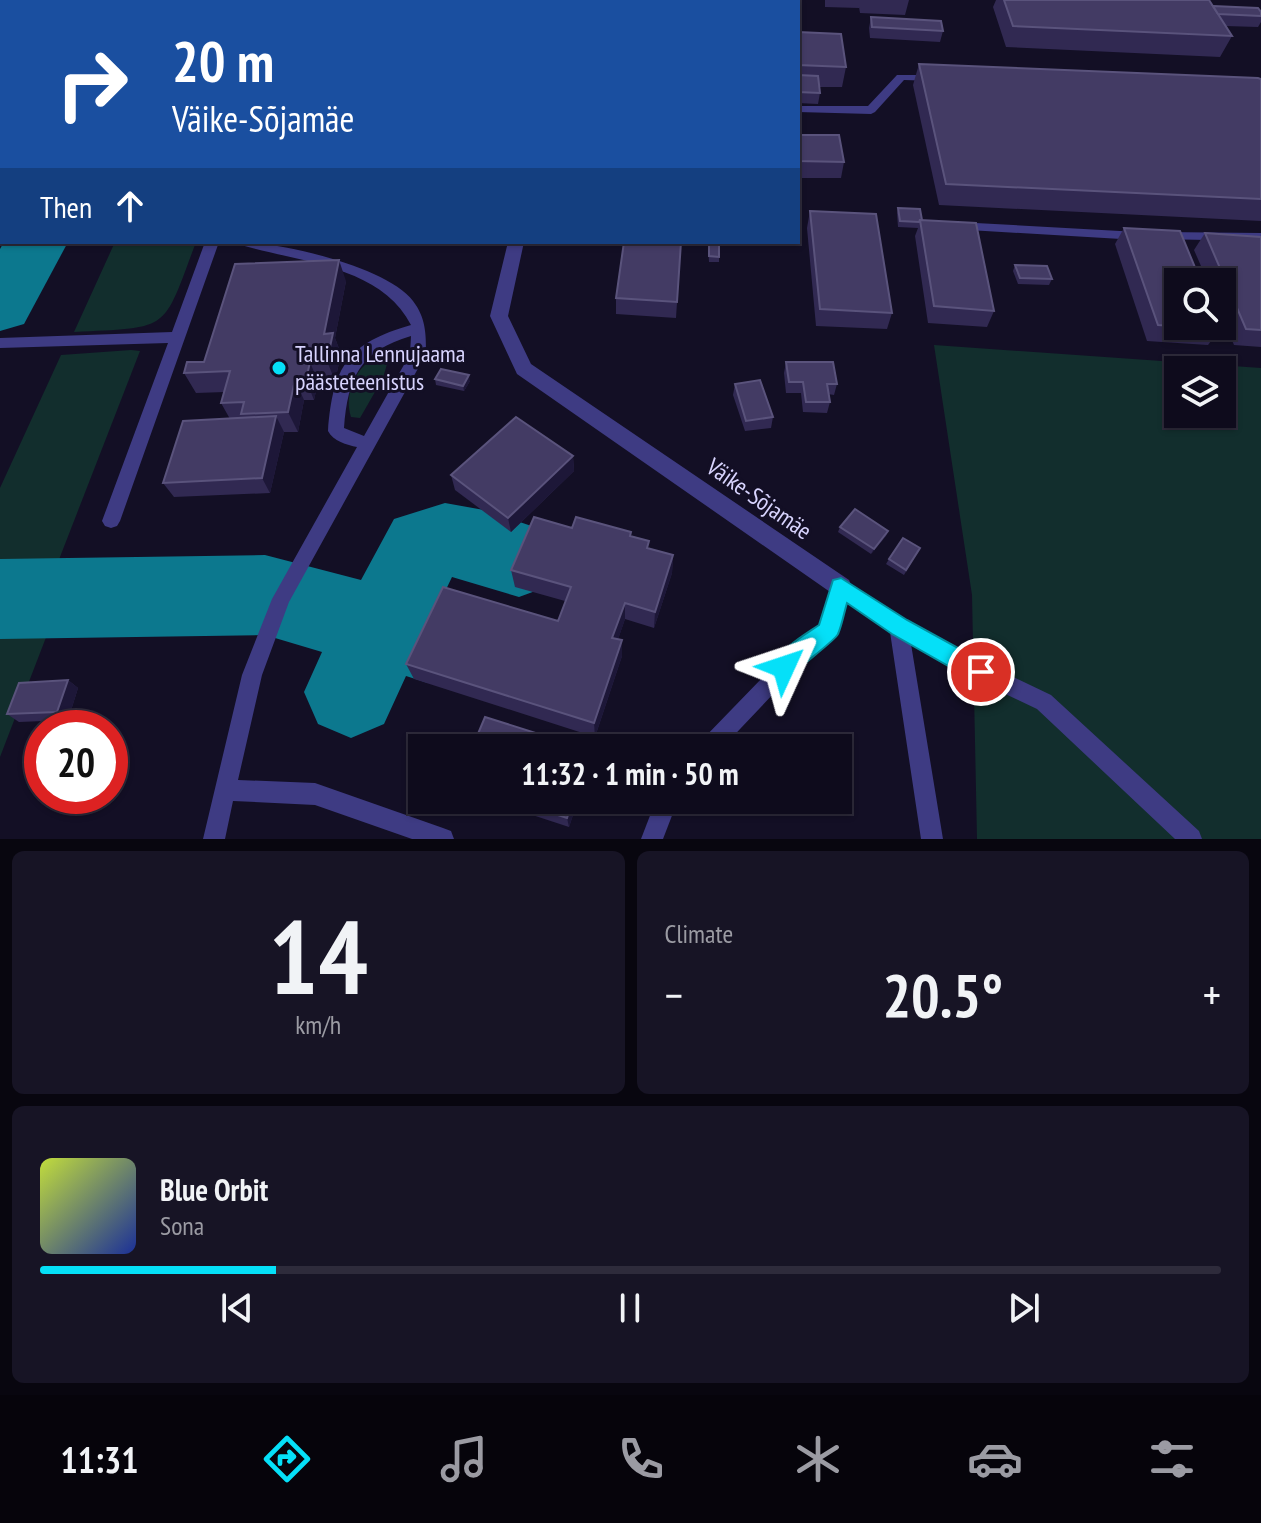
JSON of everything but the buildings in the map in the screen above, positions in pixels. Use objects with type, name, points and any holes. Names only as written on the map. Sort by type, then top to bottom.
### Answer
[{"type":"street","name":"Väike-Sõjamäe","points":[[516,244],[499,316],[524,369],[841,587]]},
{"type":"lane","points":[[800,109],[871,110],[901,77],[949,79]]},
{"type":"lane","points":[[944,225],[1120,236],[1257,237],[1261,252]]},
{"type":"lane","points":[[111,521],[211,244]]},
{"type":"lane","points":[[214,839],[252,675],[275,612],[418,354],[421,342],[419,328],[401,299],[368,275],[253,244]]},
{"type":"lane","points":[[367,443],[349,439],[336,431],[337,407],[349,367],[371,345],[419,328]]},
{"type":"lane","points":[[0,343],[177,337]]},
{"type":"lane","points":[[721,734],[794,657],[828,631],[841,587]]},
{"type":"lane","name":"Väike-Sõjamäe","points":[[841,587],[899,627],[1044,702],[1191,839]]},
{"type":"lane","points":[[899,627],[932,839]]},
{"type":"lane","points":[[225,790],[315,794],[443,839]]},
{"type":"lane","points":[[652,839],[662,814]]},
{"type":"green space","points":[[114,244],[195,244],[176,294],[159,319],[129,329],[74,332]]},
{"type":"green space","points":[[934,345],[1164,361],[1164,428],[1236,428],[1236,366],[1261,368],[1261,839],[977,839],[972,595]]},
{"type":"green space","points":[[140,351],[53,575],[0,575],[0,488],[61,355]]},
{"type":"green space","points":[[380,356],[387,364],[383,378],[360,418],[351,417],[349,399],[354,380],[365,365]]},
{"type":"green space","points":[[0,623],[44,623],[50,627],[0,757]]},
{"type":"taxiway","points":[[0,307],[35,244]]},
{"type":"taxiway","points":[[383,628],[424,545],[445,539],[484,547],[519,559]]},
{"type":"taxiway","points":[[0,599],[265,595],[383,628]]},
{"type":"taxiway","points":[[351,692],[383,628]]},
{"type":"taxiway","points":[[383,628],[428,640]]},
{"type":"place","name":"Tallinna Lennujaama päästeteenistus","points":[[279,368]]},
{"type":"route","points":[[784,667],[828,631],[841,587],[899,627],[981,672]]}]
